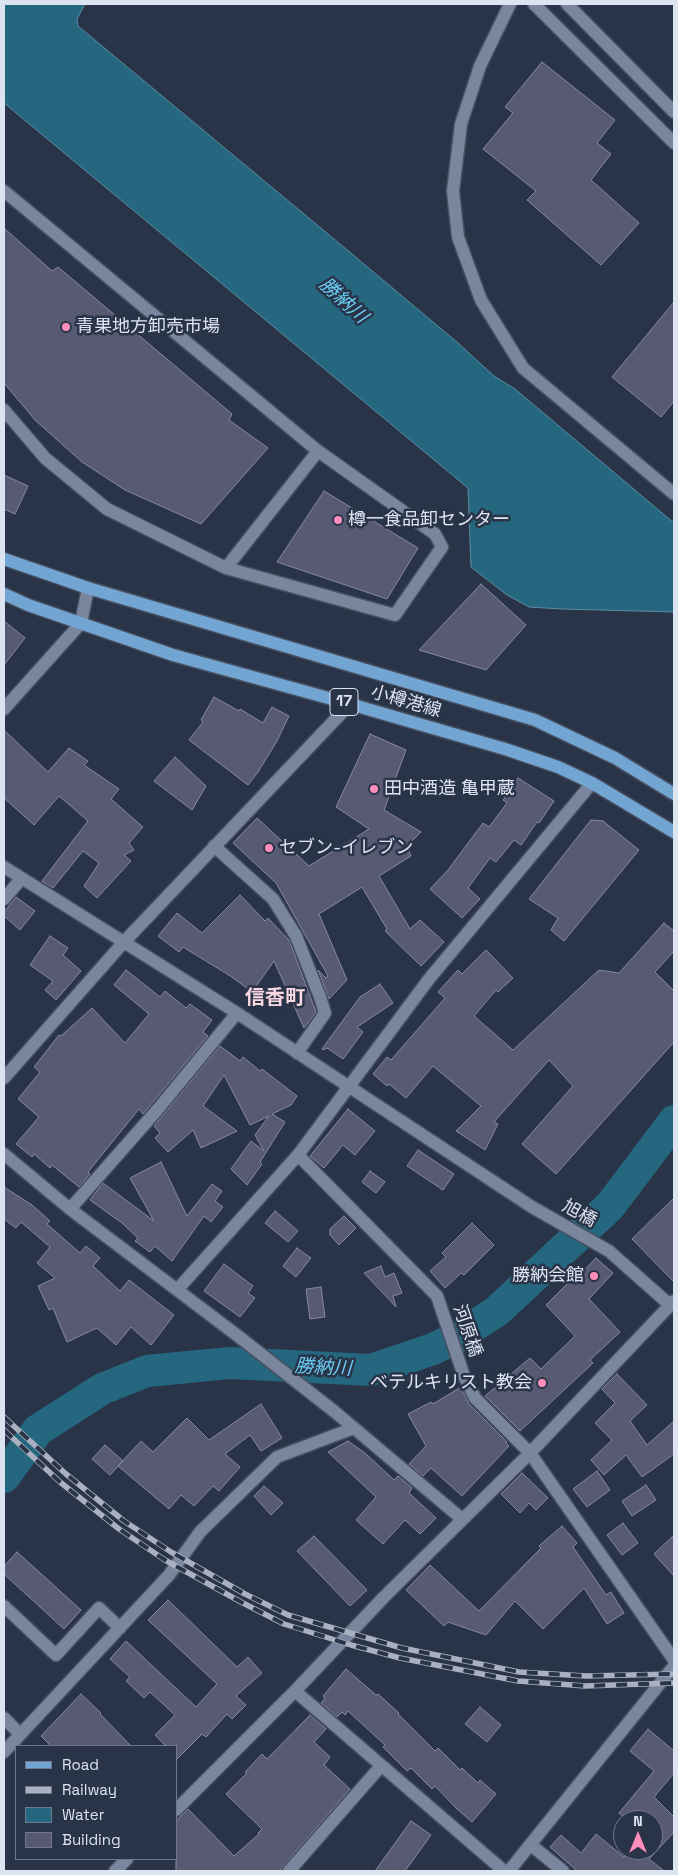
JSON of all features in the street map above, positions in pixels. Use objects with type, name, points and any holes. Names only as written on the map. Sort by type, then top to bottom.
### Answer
[{"type":"main road","name":"小樽港線","points":[[4,559],[88,588],[535,720],[615,758],[674,794]]},
{"type":"main road","name":"小樽港線","points":[[4,594],[173,655],[505,749],[558,767],[592,784],[674,832]]},
{"type":"street","points":[[510,4],[480,66],[461,124],[453,191],[458,238],[480,300],[523,368],[674,494]]},
{"type":"street","points":[[534,4],[674,143]]},
{"type":"street","points":[[568,4],[674,112]]},
{"type":"street","points":[[4,191],[318,451],[435,534],[442,547],[396,615],[226,568],[108,509],[45,458],[4,410]]},
{"type":"street","points":[[226,568],[318,451]]},
{"type":"street","points":[[4,709],[80,623],[88,588]]},
{"type":"street","points":[[4,1078],[123,943],[350,704]]},
{"type":"street","points":[[176,1290],[298,1155],[429,979],[592,784]]},
{"type":"street","points":[[214,846],[273,899],[296,936],[325,1013],[297,1054]]},
{"type":"street","name":"旭橋","points":[[4,867],[237,1013],[532,1208],[609,1251],[672,1303]]},
{"type":"street","points":[[4,898],[21,879]]},
{"type":"street","points":[[70,1209],[158,1109],[237,1013]]},
{"type":"street","points":[[4,1154],[70,1209],[335,1412],[462,1519]]},
{"type":"street","name":"河原橋","points":[[298,1155],[437,1296],[464,1376],[475,1398],[530,1453],[674,1660]]},
{"type":"street","points":[[178,1808],[295,1691],[384,1597],[530,1453],[672,1303]]},
{"type":"street","points":[[4,1752],[169,1575],[200,1532],[277,1457],[354,1428]]},
{"type":"street","points":[[4,1606],[56,1655],[99,1608],[120,1628]]},
{"type":"street","points":[[510,1871],[674,1666]]},
{"type":"street","points":[[295,1691],[504,1871]]},
{"type":"street","points":[[4,1718],[20,1734]]},
{"type":"street","points":[[289,1871],[381,1766]]},
{"type":"street","points":[[531,1845],[563,1871]]},
{"type":"street","points":[[115,1871],[127,1860]]},
{"type":"water","points":[[4,4],[85,4],[77,19],[78,26],[458,343],[494,376],[515,389],[674,523],[674,612],[529,607],[507,595],[471,567],[468,488],[4,103]]},
{"type":"building","points":[[542,62],[615,120],[597,143],[611,154],[591,180],[639,223],[601,265],[527,200],[536,191],[483,149],[513,113],[505,107]]},
{"type":"building","name":"青果地方卸売市場","points":[[4,228],[52,271],[58,267],[232,414],[229,420],[268,448],[201,524],[125,490],[82,462],[35,420],[4,383]]},
{"type":"building","points":[[674,302],[674,401],[661,417],[612,377]]},
{"type":"building","points":[[4,475],[28,486],[15,514],[4,509]]},
{"type":"building","name":"樽一食品卸センター","points":[[324,491],[418,548],[387,599],[277,562]]},
{"type":"building","points":[[481,584],[526,625],[486,670],[419,650]]},
{"type":"building","points":[[4,621],[25,638],[4,665]]},
{"type":"building","points":[[214,697],[239,711],[240,709],[263,723],[272,707],[289,716],[277,741],[248,785],[189,740],[203,722],[201,720]]},
{"type":"building","points":[[4,730],[48,772],[69,748],[88,761],[84,765],[119,789],[111,799],[143,827],[129,843],[134,850],[124,855],[131,861],[97,898],[84,886],[99,863],[83,851],[53,888],[42,881],[88,821],[59,796],[34,825],[4,798]]},
{"type":"building","points":[[370,734],[406,750],[384,810],[421,832],[407,846],[411,856],[379,876],[410,929],[420,920],[444,942],[421,966],[385,931],[387,929],[362,887],[319,914],[347,980],[329,999],[318,970],[326,978],[328,976],[276,883],[233,843],[257,818],[309,866],[369,829],[336,807]]},
{"type":"building","points":[[175,757],[206,786],[192,810],[154,781]]},
{"type":"building","points":[[518,778],[554,801],[521,845],[514,840],[496,862],[490,858],[468,888],[480,899],[462,918],[430,889],[448,870],[483,823],[489,827],[507,803],[503,800]]},
{"type":"building","points":[[591,820],[603,821],[639,850],[564,941],[551,930],[558,918],[529,899]]},
{"type":"building","points":[[240,895],[265,921],[268,918],[289,940],[316,1012],[304,1028],[274,961],[252,992],[232,977],[183,947],[179,952],[158,936],[177,913],[202,933]]},
{"type":"building","points":[[16,897],[35,911],[20,930],[4,916],[4,912]]},
{"type":"building","points":[[664,923],[674,931],[674,951],[655,972],[674,991],[674,1042],[556,1174],[522,1144],[573,1086],[549,1060],[494,1122],[498,1124],[485,1150],[456,1131],[481,1106],[433,1066],[406,1098],[373,1074],[387,1057],[391,1060],[445,998],[438,992],[458,970],[462,974],[486,950],[513,978],[498,992],[496,990],[474,1016],[513,1050],[599,970],[619,973]]},
{"type":"building","points":[[50,936],[68,948],[63,955],[81,971],[56,1000],[45,990],[53,981],[30,965]]},
{"type":"building","points":[[126,970],[160,997],[165,991],[186,1008],[190,1004],[212,1020],[203,1032],[208,1036],[143,1114],[139,1109],[88,1172],[90,1174],[79,1187],[52,1165],[50,1168],[34,1154],[32,1157],[16,1144],[39,1117],[18,1099],[40,1072],[34,1067],[59,1035],[61,1036],[92,1008],[125,1043],[149,1014],[114,985]]},
{"type":"building","points":[[380,984],[393,1003],[357,1027],[363,1032],[343,1059],[327,1048],[323,1050],[360,997]]},
{"type":"building","points":[[220,1046],[240,1061],[243,1057],[260,1071],[262,1069],[297,1096],[291,1105],[272,1114],[285,1122],[260,1162],[262,1164],[247,1185],[231,1169],[251,1141],[264,1151],[255,1135],[269,1116],[250,1125],[224,1075],[203,1106],[237,1131],[201,1148],[193,1130],[168,1152],[155,1138],[160,1133],[154,1126]]},
{"type":"building","points":[[348,1109],[375,1131],[355,1155],[343,1145],[324,1168],[310,1156]]},
{"type":"building","points":[[418,1150],[454,1174],[443,1190],[407,1166]]},
{"type":"building","points":[[161,1162],[187,1216],[212,1184],[222,1191],[215,1201],[223,1207],[211,1222],[204,1216],[172,1261],[155,1246],[150,1252],[135,1241],[138,1238],[122,1223],[90,1200],[103,1183],[154,1221],[130,1178]]},
{"type":"building","points":[[370,1171],[385,1182],[376,1193],[362,1182]]},
{"type":"building","points":[[4,1187],[32,1205],[50,1221],[47,1224],[80,1253],[86,1246],[100,1258],[93,1266],[120,1291],[129,1280],[174,1315],[151,1345],[131,1327],[116,1345],[97,1328],[67,1342],[53,1308],[49,1310],[38,1286],[55,1278],[37,1263],[50,1247],[21,1222],[16,1228],[4,1219]]},
{"type":"building","points":[[674,1198],[674,1282],[632,1239]]},
{"type":"building","points":[[275,1211],[298,1231],[288,1242],[265,1223]]},
{"type":"building","points":[[344,1216],[356,1228],[339,1245],[330,1235],[330,1229]]},
{"type":"building","points":[[472,1223],[494,1245],[464,1275],[461,1273],[445,1288],[430,1271],[446,1257],[442,1253]]},
{"type":"building","points":[[297,1248],[311,1258],[296,1277],[283,1266]]},
{"type":"building","points":[[596,1258],[613,1273],[589,1299],[620,1332],[590,1360],[593,1363],[520,1431],[485,1396],[530,1358],[541,1369],[575,1336],[546,1305],[571,1280],[573,1282]]},
{"type":"building","points":[[224,1264],[253,1286],[248,1293],[255,1298],[240,1317],[204,1291]]},
{"type":"building","points":[[381,1266],[385,1277],[394,1273],[402,1293],[393,1296],[396,1307],[364,1273]]},
{"type":"building","points":[[321,1287],[325,1317],[310,1319],[306,1289]]},
{"type":"building","points":[[617,1374],[647,1405],[630,1421],[647,1445],[674,1421],[674,1454],[642,1477],[626,1455],[604,1475],[591,1460],[612,1440],[595,1423],[615,1403],[602,1389]]},
{"type":"building","points":[[461,1387],[469,1404],[509,1446],[462,1496],[431,1468],[423,1476],[409,1464],[426,1446],[408,1414],[431,1402],[433,1404]]},
{"type":"building","points":[[261,1404],[282,1438],[261,1451],[250,1435],[225,1454],[240,1467],[219,1491],[213,1486],[194,1506],[181,1495],[169,1509],[118,1466],[141,1441],[153,1452],[187,1418],[209,1440]]},
{"type":"building","points":[[348,1441],[365,1453],[394,1480],[398,1476],[412,1488],[409,1493],[436,1518],[420,1534],[405,1520],[383,1544],[356,1520],[376,1497],[328,1452]]},
{"type":"building","points":[[105,1445],[123,1461],[110,1475],[92,1459]]},
{"type":"building","points":[[597,1471],[610,1490],[587,1507],[573,1489]]},
{"type":"building","points":[[522,1473],[548,1498],[536,1510],[529,1503],[520,1513],[501,1494]]},
{"type":"building","points":[[646,1485],[656,1500],[632,1516],[622,1501]]},
{"type":"building","points":[[264,1486],[283,1503],[271,1515],[254,1496]]},
{"type":"building","points":[[623,1523],[638,1543],[622,1555],[607,1535]]},
{"type":"building","points":[[562,1526],[577,1543],[573,1547],[606,1595],[611,1592],[624,1613],[607,1624],[584,1588],[543,1629],[515,1601],[486,1635],[448,1622],[444,1626],[406,1590],[430,1565],[479,1611],[541,1548],[539,1546]]},
{"type":"building","points":[[674,1535],[674,1576],[654,1554]]},
{"type":"building","points":[[314,1536],[367,1590],[350,1606],[297,1551]]},
{"type":"building","points":[[17,1552],[81,1610],[64,1629],[4,1574],[4,1566]]},
{"type":"building","points":[[168,1600],[237,1667],[248,1657],[262,1673],[236,1696],[246,1705],[232,1719],[227,1714],[206,1737],[202,1734],[178,1758],[178,1745],[165,1745],[155,1735],[175,1715],[150,1692],[144,1698],[126,1681],[130,1677],[110,1659],[126,1641],[196,1707],[217,1684],[148,1620]]},
{"type":"building","points":[[346,1669],[399,1713],[435,1751],[438,1748],[460,1770],[462,1768],[478,1783],[480,1780],[496,1794],[472,1822],[435,1786],[432,1789],[411,1768],[407,1771],[383,1747],[385,1745],[348,1711],[345,1715],[342,1712],[337,1717],[321,1703],[325,1698],[323,1696]]},
{"type":"building","points":[[81,1694],[130,1745],[50,1745],[41,1736]]},
{"type":"building","points":[[480,1707],[501,1725],[487,1742],[465,1724]]},
{"type":"building","points":[[310,1715],[326,1729],[314,1742],[330,1757],[324,1765],[350,1789],[279,1871],[176,1871],[176,1860],[178,1860],[178,1819],[188,1809],[234,1856],[259,1834],[262,1829],[226,1794],[247,1773],[245,1772],[262,1754],[267,1759]]},
{"type":"building","points":[[648,1729],[674,1751],[674,1773],[654,1797],[674,1817],[674,1832],[663,1844],[663,1810],[622,1810],[654,1771],[630,1751]]},
{"type":"building","points":[[411,1821],[431,1835],[405,1871],[375,1871]]},
{"type":"building","points":[[596,1834],[613,1848],[613,1860],[650,1860],[664,1871],[577,1871],[550,1847],[561,1835],[581,1853]]},
{"type":"waterway","name":"勝納川","points":[[4,1477],[38,1430],[102,1389],[147,1371],[230,1363],[371,1370],[433,1349],[456,1338],[497,1311],[610,1206],[674,1121]]},
{"type":"railway","points":[[4,1417],[66,1474],[124,1521],[171,1552],[245,1594],[288,1615],[402,1648],[519,1672],[586,1676],[674,1674]]},
{"type":"railway","points":[[4,1430],[60,1482],[119,1529],[165,1560],[284,1624],[400,1658],[518,1681],[585,1686],[674,1683]]},
{"type":"place","name":"青果地方卸売市場","points":[[66,327]]},
{"type":"place","name":"樽一食品卸センター","points":[[338,520]]},
{"type":"place","name":"田中酒造 亀甲蔵","points":[[374,789]]},
{"type":"place","name":"セブン-イレブン","points":[[269,848]]},
{"type":"place","name":"勝納会館","points":[[594,1276]]},
{"type":"place","name":"べテルキリスト教会","points":[[542,1383]]},
{"type":"district","name":"信香町","points":[[275,999]]}]
